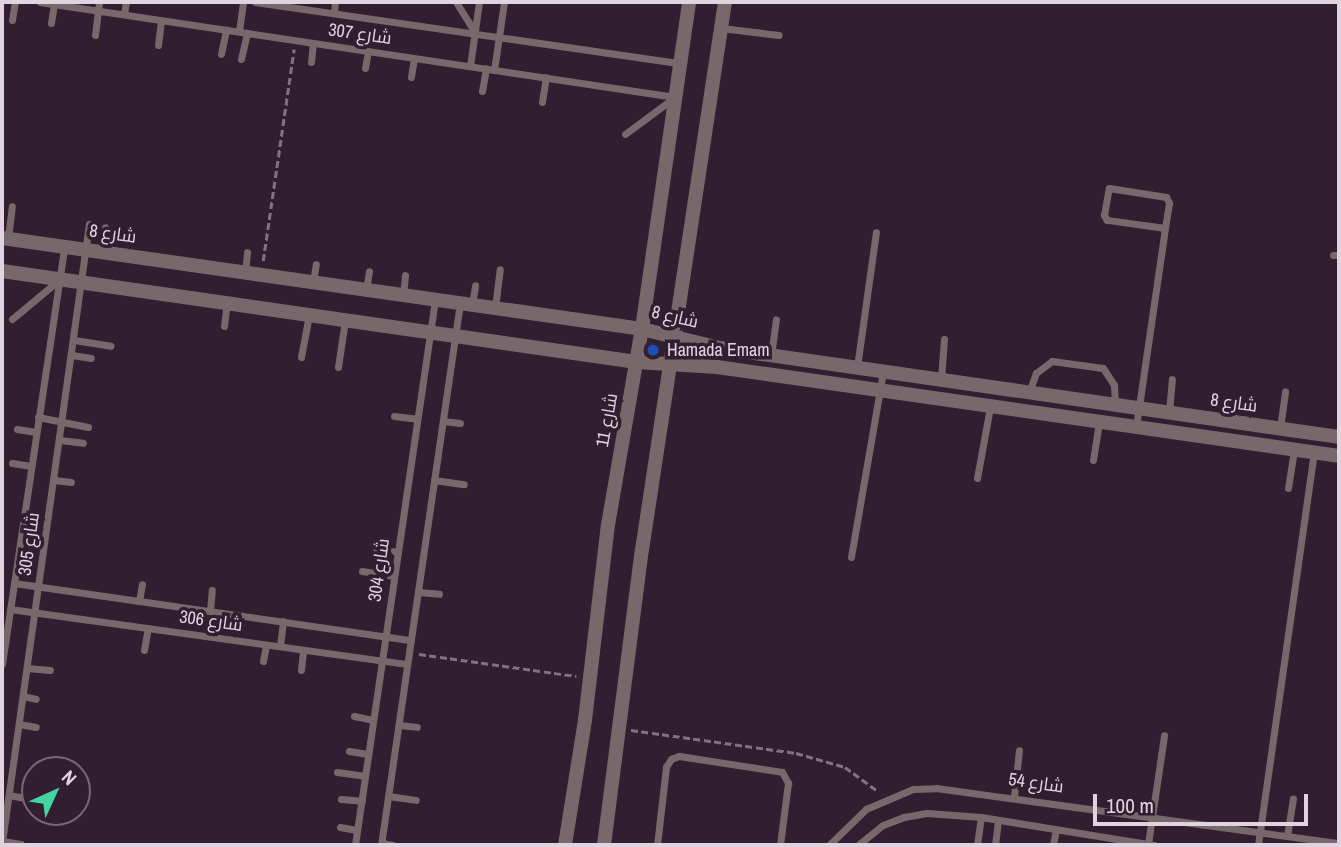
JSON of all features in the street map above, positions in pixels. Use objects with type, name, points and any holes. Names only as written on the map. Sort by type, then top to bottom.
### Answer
[{"type":"street","name":"شارع 11","points":[[565,845],[590,678],[608,525],[637,362],[690,2]]},
{"type":"street","points":[[604,845],[642,550],[725,2]]},
{"type":"street","name":"شارع 8","points":[[5,239],[642,329],[720,348],[1339,437]]},
{"type":"street","points":[[2,271],[637,362],[717,367],[1314,453],[1339,452]]},
{"type":"lane","points":[[12,20],[15,2]]},
{"type":"lane","name":"شارع 307","points":[[40,2],[99,6],[124,14],[161,20],[675,96]]},
{"type":"lane","points":[[124,14],[126,2]]},
{"type":"lane","points":[[242,59],[243,2]]},
{"type":"lane","name":"شارع 307","points":[[256,2],[680,63]]},
{"type":"lane","points":[[334,13],[335,2]]},
{"type":"lane","points":[[456,2],[475,33]]},
{"type":"lane","points":[[470,66],[480,2]]},
{"type":"lane","points":[[482,91],[499,37],[504,2]]},
{"type":"lane","points":[[51,23],[54,4]]},
{"type":"lane","points":[[95,35],[99,6]]},
{"type":"lane","points":[[158,45],[161,20]]},
{"type":"lane","points":[[721,28],[779,36]]},
{"type":"lane","points":[[221,54],[226,30]]},
{"type":"lane","points":[[311,62],[313,43]]},
{"type":"lane","points":[[365,68],[368,51]]},
{"type":"lane","points":[[411,77],[414,58]]},
{"type":"lane","points":[[542,102],[547,78]]},
{"type":"lane","points":[[625,134],[675,96]]},
{"type":"lane","points":[[1136,427],[1169,203],[1166,197],[1109,188],[1104,215],[1107,220],[1165,228]]},
{"type":"lane","points":[[5,239],[12,206]]},
{"type":"lane","name":"شارع 305","points":[[2,841],[89,224]]},
{"type":"lane","points":[[102,253],[105,227]]},
{"type":"lane","points":[[857,368],[876,232]]},
{"type":"lane","name":"شارع 305","points":[[2,664],[5,622],[10,609],[64,247]]},
{"type":"lane","points":[[245,272],[247,252]]},
{"type":"lane","points":[[313,282],[316,264]]},
{"type":"lane","points":[[495,308],[500,270]]},
{"type":"lane","points":[[366,290],[369,271]]},
{"type":"lane","points":[[403,295],[405,275]]},
{"type":"lane","points":[[12,319],[59,279]]},
{"type":"lane","points":[[393,845],[381,844],[455,336],[475,285]]},
{"type":"lane","name":"شارع 304","points":[[355,845],[435,299]]},
{"type":"lane","points":[[224,326],[228,303]]},
{"type":"lane","points":[[301,357],[309,315]]},
{"type":"lane","points":[[338,367],[345,320]]},
{"type":"lane","points":[[771,355],[776,320]]},
{"type":"lane","points":[[941,380],[944,339]]},
{"type":"lane","points":[[74,340],[111,346]]},
{"type":"lane","points":[[72,355],[91,358]]},
{"type":"lane","points":[[1029,393],[1036,373],[1052,361],[1103,368],[1114,385],[1115,405]]},
{"type":"lane","points":[[851,557],[883,371]]},
{"type":"lane","points":[[1169,413],[1172,379]]},
{"type":"lane","points":[[1280,429],[1285,391]]},
{"type":"lane","points":[[977,478],[990,406]]},
{"type":"lane","points":[[394,416],[417,419]]},
{"type":"lane","points":[[38,417],[88,426]]},
{"type":"lane","points":[[443,421],[460,423]]},
{"type":"lane","points":[[1093,460],[1099,422]]},
{"type":"lane","points":[[17,429],[36,432]]},
{"type":"lane","points":[[60,440],[83,443]]},
{"type":"lane","points":[[1288,488],[1294,450]]},
{"type":"lane","points":[[1258,845],[1314,453]]},
{"type":"lane","points":[[12,463],[31,466]]},
{"type":"lane","points":[[54,480],[71,482]]},
{"type":"lane","points":[[434,480],[464,484]]},
{"type":"lane","points":[[376,549],[397,552]]},
{"type":"lane","points":[[362,571],[393,576]]},
{"type":"lane","name":"شارع 306","points":[[14,583],[411,639]]},
{"type":"lane","points":[[139,601],[142,584]]},
{"type":"lane","points":[[210,611],[212,590]]},
{"type":"lane","points":[[418,592],[439,594]]},
{"type":"lane","name":"شارع 306","points":[[10,609],[408,664]]},
{"type":"lane","points":[[280,646],[283,621]]},
{"type":"lane","points":[[144,650],[148,628]]},
{"type":"lane","points":[[263,661],[266,645]]},
{"type":"lane","points":[[300,670],[303,649]]},
{"type":"lane","points":[[27,668],[50,670]]},
{"type":"lane","points":[[23,696],[36,699]]},
{"type":"lane","points":[[354,716],[373,720]]},
{"type":"lane","points":[[19,724],[36,727]]},
{"type":"lane","points":[[399,725],[417,727]]},
{"type":"lane","points":[[858,845],[883,825],[904,817],[927,813],[981,817],[1151,845],[1152,816],[1164,735]]},
{"type":"lane","points":[[1014,796],[1019,750]]},
{"type":"lane","points":[[349,751],[368,754]]},
{"type":"lane","points":[[657,845],[666,767],[671,759],[679,757],[782,772],[788,783],[780,845]]},
{"type":"lane","points":[[337,772],[365,776]]},
{"type":"lane","name":"شارع 54","points":[[828,845],[866,809],[913,789],[936,788],[1014,796],[1339,843]]},
{"type":"lane","points":[[9,795],[21,797]]},
{"type":"lane","points":[[388,796],[416,800]]},
{"type":"lane","points":[[1287,836],[1293,798]]},
{"type":"lane","points":[[341,799],[362,801]]},
{"type":"lane","points":[[977,845],[981,817]]},
{"type":"lane","points":[[995,845],[998,820]]},
{"type":"lane","points":[[340,827],[357,830]]},
{"type":"lane","points":[[1053,845],[1056,830]]},
{"type":"lane","points":[[2,841],[21,844]]},
{"type":"path","points":[[261,275],[295,40]]},
{"type":"path","points":[[409,653],[590,678]]},
{"type":"path","points":[[619,729],[796,752],[845,767],[887,798]]},
{"type":"place","name":"Hamada Emam","points":[[653,350]]}]
